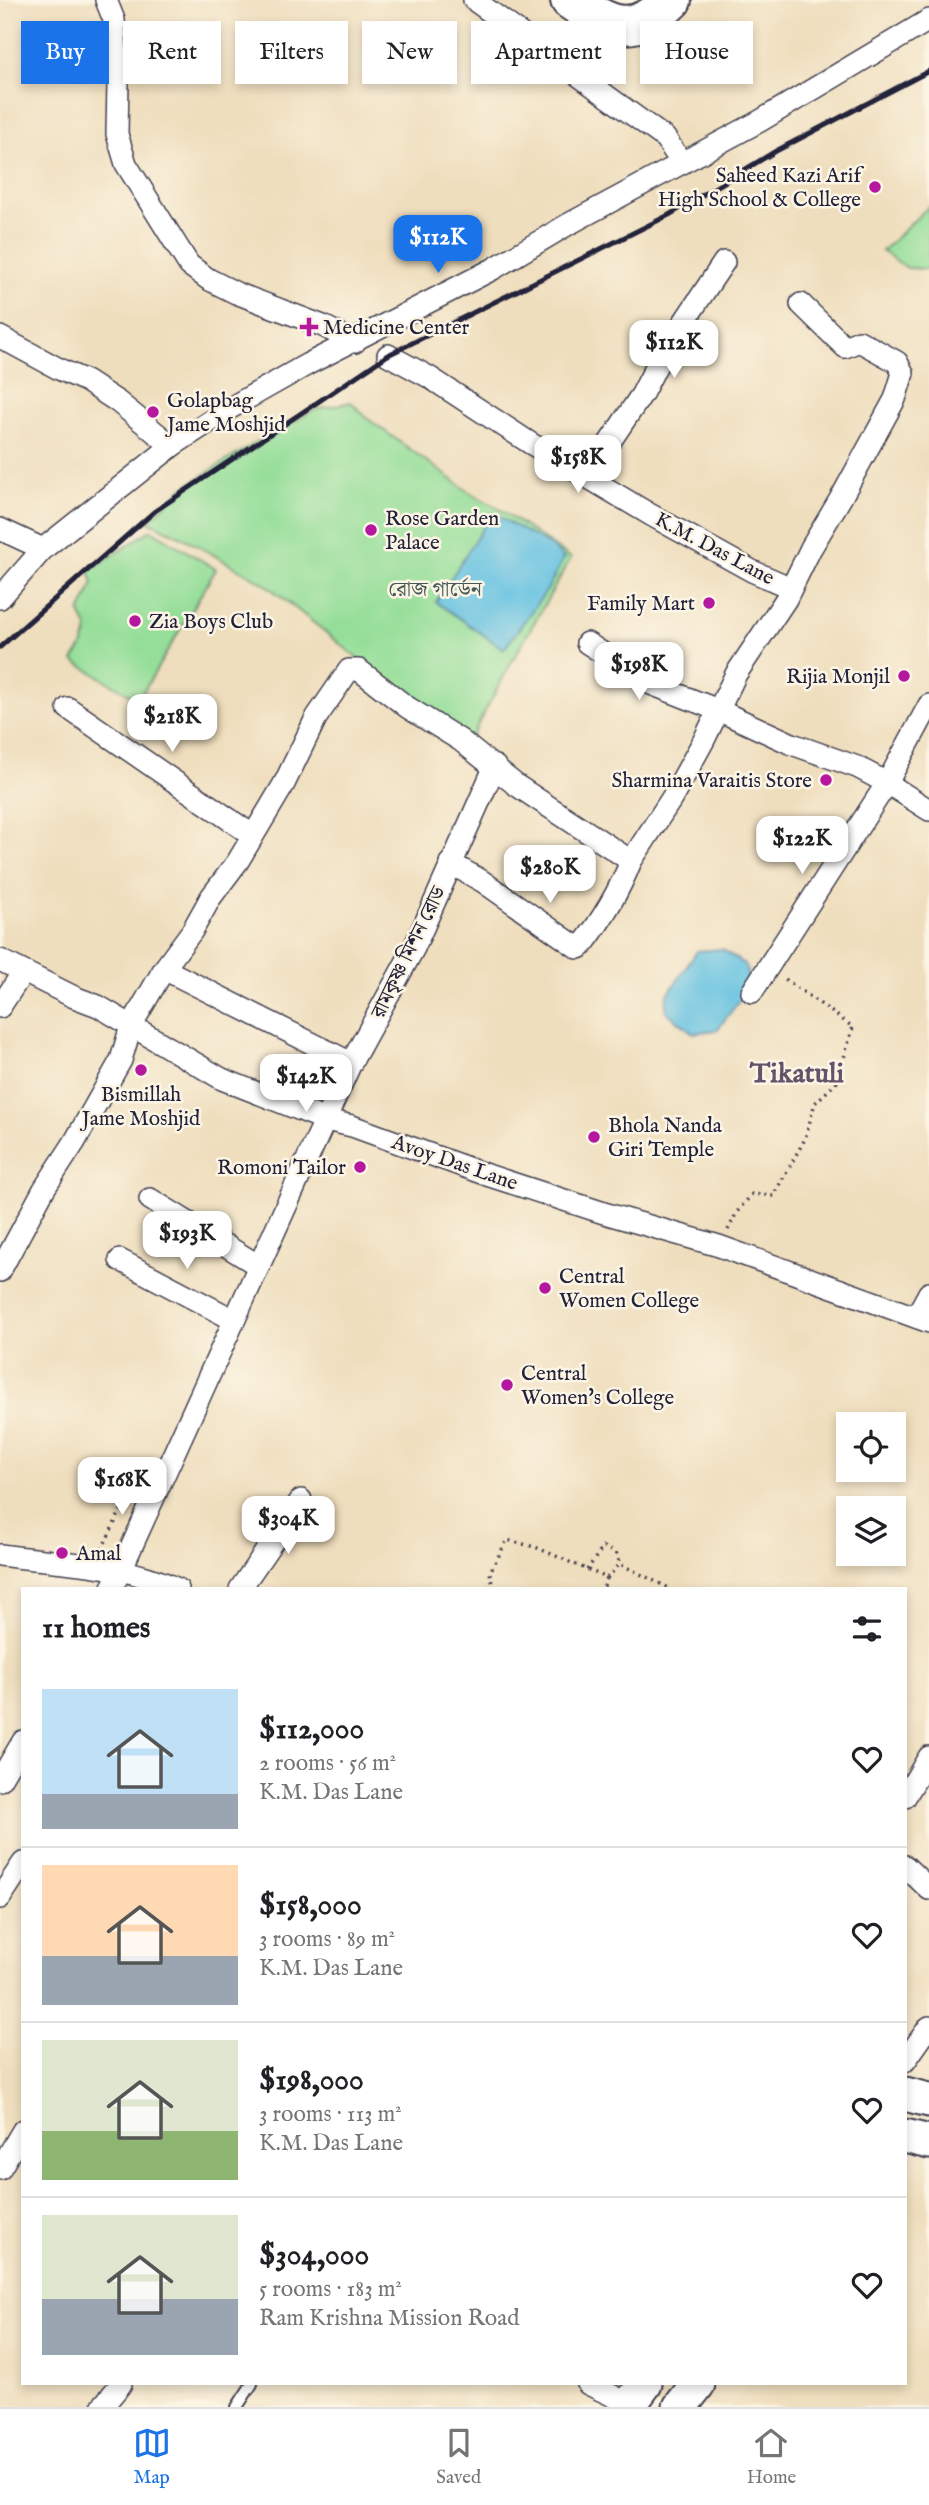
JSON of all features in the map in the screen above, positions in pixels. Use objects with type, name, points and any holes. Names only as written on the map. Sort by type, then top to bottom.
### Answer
[{"type":"highway","points":[[570,0],[603,20],[620,26],[630,26],[662,8]]},
{"type":"highway","points":[[597,0],[635,17],[662,8]]},
{"type":"main road","points":[[907,2094],[929,2100]]},
{"type":"main road","points":[[907,2136],[929,2142]]},
{"type":"main road","points":[[680,2407],[697,2385]]},
{"type":"street","points":[[106,0],[114,20],[118,81],[117,134],[126,164],[188,265],[236,293],[323,326],[355,342]]},
{"type":"street","points":[[474,0],[665,138],[682,163]]},
{"type":"street","points":[[0,598],[43,549],[172,446],[232,407],[493,269],[567,225],[760,121],[929,20]]},
{"type":"street","points":[[587,476],[642,394],[662,355],[724,262]]},
{"type":"street","points":[[791,588],[895,399],[903,373],[897,362],[859,341],[845,347],[801,304]]},
{"type":"street","points":[[0,337],[86,381],[118,402],[172,446]]},
{"type":"street","name":"K.M. Das Lane","points":[[388,355],[429,377],[530,443],[651,515],[752,571],[791,588],[736,674],[673,798],[631,861],[621,887],[605,915],[581,947],[578,948],[482,881],[450,863]]},
{"type":"street","points":[[0,529],[43,549]]},
{"type":"street","points":[[587,643],[651,684],[718,710],[792,744],[857,767],[929,810]]},
{"type":"street","points":[[0,1271],[44,1189],[74,1143],[121,1060],[131,1026],[164,969],[238,861],[284,784],[316,718],[349,670],[359,670],[407,707],[460,740],[516,785],[631,861]]},
{"type":"street","points":[[752,992],[887,783],[929,705]]},
{"type":"street","points":[[68,708],[252,835]]},
{"type":"street","name":"রামকৃষ্ণ মিশন রোড","points":[[112,1587],[351,1063],[414,948],[495,766]]},
{"type":"street","name":"Avoy Das Lane","points":[[0,960],[98,1006],[222,1079],[326,1119],[488,1175],[604,1213],[719,1246],[923,1320]]},
{"type":"street","points":[[164,969],[351,1063]]},
{"type":"street","points":[[0,1007],[23,972]]},
{"type":"street","points":[[150,1199],[259,1266]]},
{"type":"street","points":[[120,1260],[234,1320]]},
{"type":"street","points":[[923,1320],[929,1293]]},
{"type":"street","points":[[241,1587],[301,1500]]},
{"type":"street","points":[[0,1555],[121,1570],[174,1587]]},
{"type":"street","points":[[0,1780],[21,1744]]},
{"type":"street","points":[[907,1794],[929,1757]]},
{"type":"street","points":[[0,1899],[21,1866]]},
{"type":"street","points":[[907,1868],[929,1889]]},
{"type":"street","points":[[907,2059],[929,2027]]},
{"type":"street","points":[[0,2169],[21,2133]]},
{"type":"street","points":[[102,2407],[120,2385]]},
{"type":"street","points":[[591,2385],[635,2398]]},
{"type":"lane","points":[[237,2407],[251,2385]]},
{"type":"path","points":[[719,1246],[737,1212],[752,1194],[773,1196],[804,1139],[814,1103],[837,1082],[853,1027],[768,968]]},
{"type":"path","points":[[101,1550],[125,1502],[156,1489]]},
{"type":"path","points":[[493,1587],[489,1572],[506,1540],[535,1547],[607,1578]]},
{"type":"path","points":[[587,1570],[603,1547],[617,1554],[620,1564],[667,1587]]},
{"type":"path","points":[[604,1587],[607,1578],[620,1564]]},
{"type":"green space","points":[[929,206],[929,269],[907,268],[882,251]]},
{"type":"green space","name":"রোজ গার্ডেন","points":[[351,402],[368,419],[472,494],[498,508],[571,558],[467,745],[413,697],[394,687],[265,584],[148,521],[181,489],[252,445],[314,410]]},
{"type":"green space","name":"Zia Boys Club","points":[[151,530],[216,569],[142,694],[134,697],[73,661],[82,647],[88,629],[80,613],[93,584],[89,571]]},
{"type":"water","points":[[492,513],[551,546],[564,558],[547,590],[504,649],[436,602]]},
{"type":"water","points":[[722,949],[746,966],[749,988],[717,1030],[693,1033],[666,1011],[667,996],[697,951]]},
{"type":"railway","points":[[0,647],[155,511],[388,355],[669,215],[776,151],[929,71]]},
{"type":"place","name":"Saheed Kazi Arif High School & College","points":[[875,187]]},
{"type":"place","name":"Medicine Center","points":[[309,327]]},
{"type":"place","name":"Golapbag Jame Moshjid","points":[[153,412]]},
{"type":"place","name":"Rose Garden Palace","points":[[371,530]]},
{"type":"place","name":"Family Mart","points":[[709,603]]},
{"type":"place","name":"Zia Boys Club","points":[[135,621]]},
{"type":"place","name":"Rijia Monjil","points":[[904,676]]},
{"type":"place","name":"Sharmina Varaitis Store","points":[[826,780]]},
{"type":"place","name":"Bismillah Jame Moshjid","points":[[141,1070]]},
{"type":"place","name":"Bhola Nanda Giri Temple","points":[[594,1137]]},
{"type":"place","name":"Romoni Tailor","points":[[360,1167]]},
{"type":"place","name":"Central Women College","points":[[545,1288]]},
{"type":"place","name":"Central Women's College","points":[[507,1385]]},
{"type":"place","name":"Amal","points":[[62,1553]]},
{"type":"district","name":"Tikatuli","points":[[797,1072]]}]
